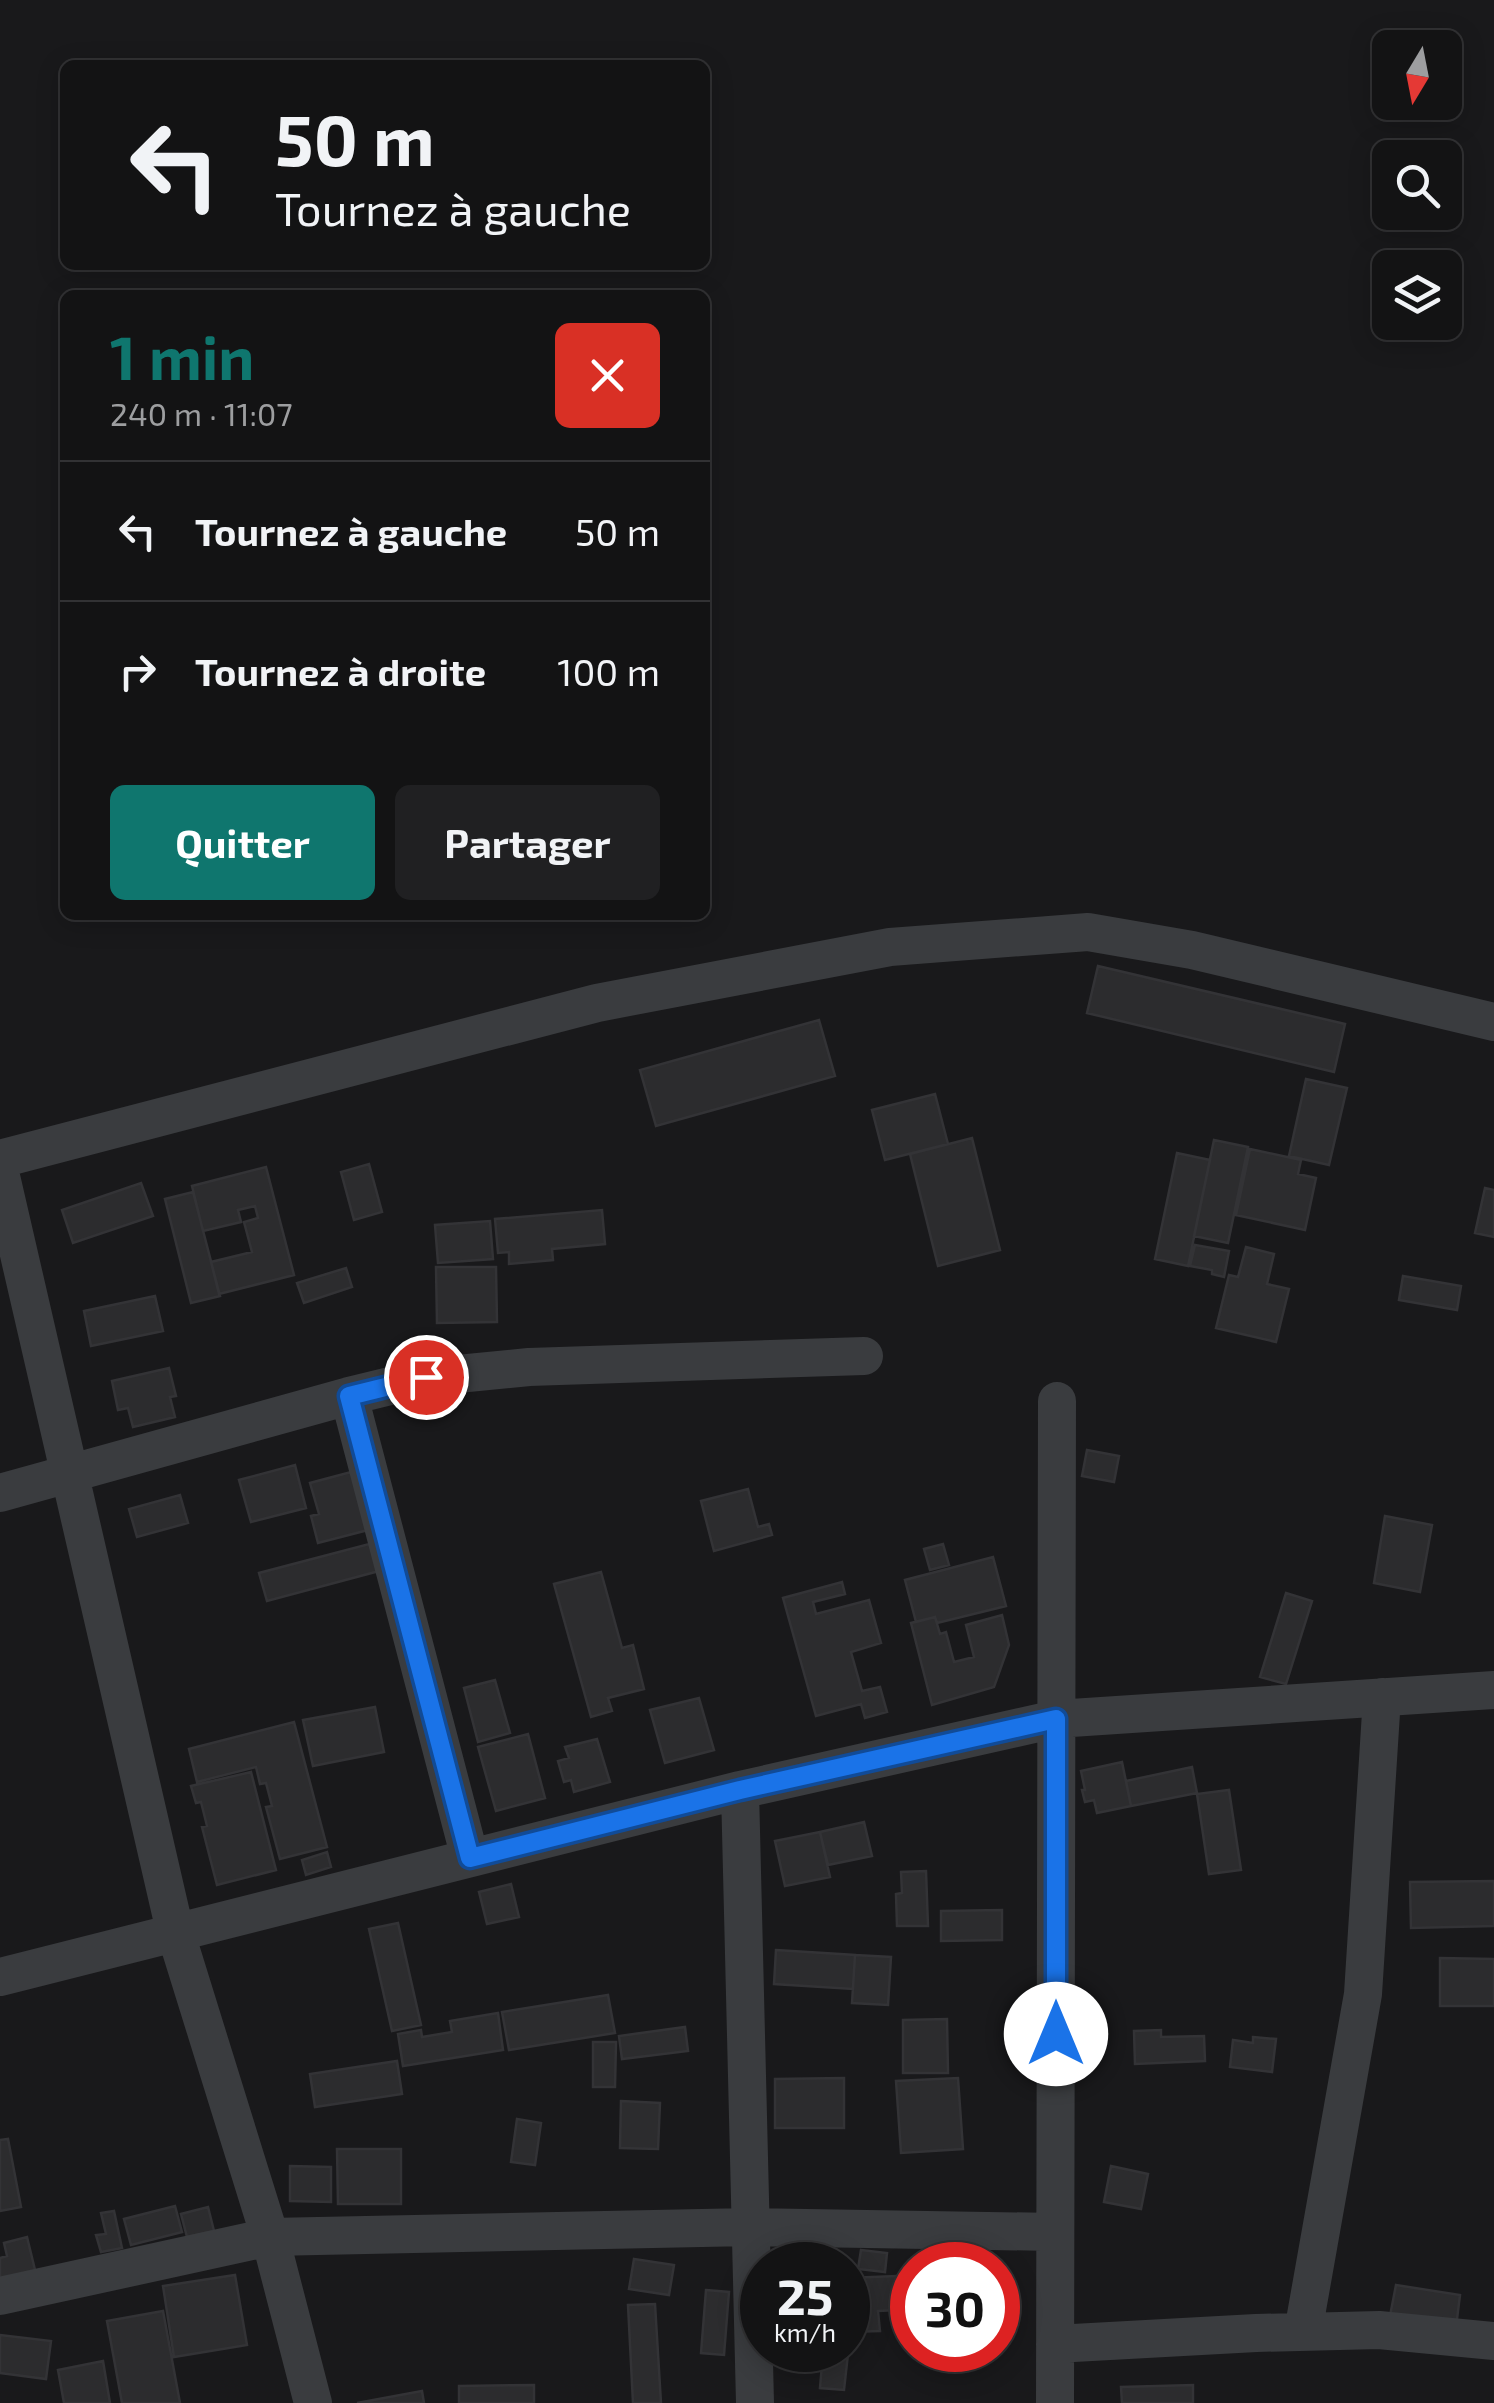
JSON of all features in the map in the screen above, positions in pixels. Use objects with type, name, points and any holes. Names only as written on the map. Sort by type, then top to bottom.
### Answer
[{"type":"street","points":[[0,1159],[598,1002],[890,946],[1088,932],[1192,950],[1494,1022]]},
{"type":"street","points":[[0,1172],[175,1931],[270,2236],[313,2403]]},
{"type":"street","points":[[0,1494],[426,1377],[513,1368],[864,1356]]},
{"type":"street","points":[[349,1396],[470,1858]]},
{"type":"street","points":[[1055,2403],[1056,1401]]},
{"type":"street","points":[[0,1978],[740,1790],[1056,1719],[1494,1690]]},
{"type":"street","points":[[1303,2332],[1363,1994],[1382,1697]]},
{"type":"street","points":[[740,1790],[755,2403]]},
{"type":"street","points":[[0,2296],[270,2236],[750,2226],[1055,2232]]},
{"type":"street","points":[[1055,2344],[1256,2332],[1378,2330],[1494,2341]]},
{"type":"building","points":[[1098,966],[1345,1024],[1334,1072],[1087,1013]]},
{"type":"building","points":[[819,1020],[835,1076],[656,1126],[640,1070]]},
{"type":"building","points":[[1306,1079],[1347,1088],[1329,1165],[1289,1156]]},
{"type":"building","points":[[935,1094],[948,1144],[885,1160],[872,1110]]},
{"type":"building","points":[[972,1138],[1000,1250],[938,1266],[910,1154]]},
{"type":"building","points":[[1214,1140],[1248,1147],[1228,1243],[1194,1236]]},
{"type":"building","points":[[1250,1149],[1301,1160],[1298,1174],[1316,1178],[1305,1230],[1236,1215]]},
{"type":"building","points":[[1177,1153],[1210,1160],[1188,1266],[1155,1259]]},
{"type":"building","points":[[369,1164],[382,1212],[354,1220],[341,1172]]},
{"type":"building","points":[[266,1167],[294,1275],[219,1294],[211,1262],[252,1252],[244,1222],[258,1218],[255,1206],[238,1210],[241,1222],[203,1231],[192,1186]]},
{"type":"building","points":[[141,1183],[153,1216],[73,1243],[62,1210]]},
{"type":"building","points":[[1485,1188],[1494,1190],[1494,1237],[1475,1233]]},
{"type":"building","points":[[193,1192],[220,1296],[191,1303],[165,1199]]},
{"type":"building","points":[[602,1210],[605,1244],[552,1249],[553,1260],[509,1264],[509,1252],[498,1253],[495,1219]]},
{"type":"building","points":[[490,1221],[493,1259],[438,1263],[435,1225]]},
{"type":"building","points":[[1195,1245],[1229,1251],[1224,1277],[1190,1266]]},
{"type":"building","points":[[1246,1247],[1274,1254],[1267,1284],[1289,1289],[1276,1342],[1216,1328],[1229,1275],[1238,1277]]},
{"type":"building","points":[[436,1267],[496,1267],[497,1322],[437,1323]]},
{"type":"building","points":[[346,1268],[352,1287],[304,1303],[297,1283]]},
{"type":"building","points":[[1403,1276],[1461,1286],[1457,1310],[1399,1300]]},
{"type":"building","points":[[155,1296],[163,1331],[91,1346],[84,1311]]},
{"type":"building","points":[[169,1368],[176,1396],[170,1397],[175,1417],[133,1427],[128,1408],[118,1410],[112,1381]]},
{"type":"building","points":[[1087,1450],[1119,1456],[1114,1482],[1082,1476]]},
{"type":"building","points":[[295,1465],[306,1508],[251,1522],[239,1480]]},
{"type":"building","points":[[351,1472],[368,1530],[318,1543],[311,1516],[319,1514],[310,1483]]},
{"type":"building","points":[[748,1489],[758,1527],[769,1524],[772,1535],[714,1551],[701,1501]]},
{"type":"building","points":[[180,1495],[188,1523],[137,1537],[129,1509]]},
{"type":"building","points":[[1385,1516],[1432,1525],[1420,1592],[1374,1583]]},
{"type":"building","points":[[373,1543],[379,1571],[267,1601],[259,1573]]},
{"type":"building","points":[[943,1544],[949,1565],[930,1570],[924,1549]]},
{"type":"building","points":[[993,1557],[1006,1606],[937,1623],[935,1617],[916,1622],[905,1580]]},
{"type":"building","points":[[601,1572],[622,1648],[633,1645],[644,1689],[608,1698],[612,1711],[591,1717],[554,1584]]},
{"type":"building","points":[[842,1582],[845,1594],[813,1602],[816,1614],[869,1600],[881,1643],[851,1652],[862,1691],[880,1687],[887,1712],[865,1718],[861,1704],[816,1716],[783,1598]]},
{"type":"building","points":[[1286,1593],[1312,1601],[1286,1684],[1260,1677]]},
{"type":"building","points":[[1002,1615],[1009,1645],[994,1687],[932,1705],[911,1623],[935,1617],[940,1634],[946,1632],[954,1662],[974,1657],[966,1625]]},
{"type":"building","points":[[495,1680],[510,1733],[478,1742],[464,1688]]},
{"type":"building","points":[[699,1698],[714,1750],[665,1763],[650,1710]]},
{"type":"building","points":[[375,1707],[384,1752],[313,1766],[303,1720]]},
{"type":"building","points":[[294,1722],[327,1847],[280,1859],[266,1807],[272,1806],[266,1783],[260,1784],[256,1767],[197,1782],[189,1749]]},
{"type":"building","points":[[528,1734],[545,1798],[496,1811],[478,1747]]},
{"type":"building","points":[[597,1739],[610,1782],[574,1792],[571,1780],[564,1782],[558,1761],[569,1758],[565,1747]]},
{"type":"building","points":[[1122,1762],[1131,1806],[1097,1813],[1094,1800],[1085,1802],[1081,1771]]},
{"type":"building","points":[[1192,1767],[1197,1793],[1131,1806],[1126,1781]]},
{"type":"building","points":[[251,1772],[276,1870],[217,1885],[202,1827],[207,1826],[201,1802],[196,1803],[191,1786]]},
{"type":"building","points":[[1229,1790],[1241,1870],[1209,1874],[1197,1794]]},
{"type":"building","points":[[864,1822],[872,1856],[828,1865],[820,1832]]},
{"type":"building","points":[[820,1832],[830,1877],[785,1886],[775,1841]]},
{"type":"building","points":[[327,1852],[331,1867],[306,1875],[302,1860]]},
{"type":"building","points":[[926,1871],[928,1926],[897,1926],[896,1894],[902,1893],[901,1872]]},
{"type":"building","points":[[1494,1881],[1494,1926],[1411,1928],[1410,1882]]},
{"type":"building","points":[[511,1884],[519,1917],[487,1924],[479,1892]]},
{"type":"building","points":[[1002,1910],[1002,1940],[941,1941],[941,1911]]},
{"type":"building","points":[[398,1923],[421,2025],[392,2031],[369,1929]]},
{"type":"building","points":[[776,1950],[855,1955],[853,1989],[774,1984]]},
{"type":"building","points":[[855,1955],[891,1957],[888,2005],[852,2003]]},
{"type":"building","points":[[1440,1958],[1494,1959],[1494,2006],[1440,2006]]},
{"type":"building","points":[[608,1995],[615,2033],[509,2050],[502,2012]]},
{"type":"building","points":[[498,2013],[503,2050],[403,2066],[398,2034],[421,2030],[422,2037],[452,2032],[450,2021]]},
{"type":"building","points":[[947,2019],[948,2073],[903,2073],[903,2020]]},
{"type":"building","points":[[685,2027],[688,2051],[622,2059],[619,2036]]},
{"type":"building","points":[[1161,2030],[1161,2037],[1204,2036],[1205,2061],[1135,2064],[1134,2031]]},
{"type":"building","points":[[1253,2037],[1276,2039],[1272,2072],[1230,2067],[1233,2040],[1253,2043]]},
{"type":"building","points":[[593,2042],[616,2042],[615,2087],[593,2087]]},
{"type":"building","points":[[397,2061],[402,2094],[315,2107],[310,2074]]},
{"type":"building","points":[[844,2078],[844,2128],[775,2128],[775,2079]]},
{"type":"building","points":[[958,2078],[963,2149],[901,2153],[896,2081]]},
{"type":"building","points":[[621,2101],[660,2103],[658,2149],[620,2148]]},
{"type":"building","points":[[517,2119],[541,2123],[535,2165],[511,2162]]},
{"type":"building","points":[[8,2139],[21,2207],[0,2211],[0,2140]]},
{"type":"building","points":[[337,2149],[401,2149],[401,2204],[338,2204]]},
{"type":"building","points":[[290,2166],[331,2167],[331,2202],[290,2201]]},
{"type":"building","points":[[1111,2166],[1148,2174],[1141,2209],[1104,2202]]},
{"type":"building","points":[[175,2206],[182,2232],[131,2245],[124,2219]]},
{"type":"building","points":[[208,2207],[214,2231],[187,2237],[181,2214]]},
{"type":"building","points":[[114,2211],[122,2248],[101,2252],[96,2235],[106,2234],[101,2213]]},
{"type":"building","points":[[27,2237],[36,2274],[0,2283],[0,2258],[7,2256],[4,2243]]},
{"type":"building","points":[[870,2251],[887,2253],[885,2272],[870,2270]]},
{"type":"building","points":[[634,2259],[674,2265],[669,2295],[629,2289]]},
{"type":"building","points":[[235,2275],[247,2345],[174,2357],[163,2286]]},
{"type":"building","points":[[890,2276],[890,2310],[878,2311],[880,2331],[870,2331],[870,2277]]},
{"type":"building","points":[[1396,2285],[1460,2295],[1456,2327],[1390,2316]]},
{"type":"building","points":[[706,2290],[729,2292],[724,2355],[701,2353]]},
{"type":"building","points":[[655,2304],[661,2403],[633,2403],[628,2305]]},
{"type":"building","points":[[163,2311],[180,2403],[122,2403],[107,2321]]},
{"type":"building","points":[[0,2335],[51,2341],[46,2379],[0,2373]]},
{"type":"building","points":[[103,2361],[110,2403],[64,2403],[58,2370]]},
{"type":"building","points":[[821,2372],[846,2372],[844,2390],[820,2388]]},
{"type":"building","points":[[534,2385],[534,2403],[459,2403],[459,2386]]},
{"type":"building","points":[[1193,2385],[1193,2403],[1122,2403],[1121,2387]]},
{"type":"building","points":[[422,2391],[424,2403],[357,2403]]},
{"type":"route","points":[[426,1377],[349,1396],[470,1858],[740,1790],[1056,1719],[1056,2034]]}]
